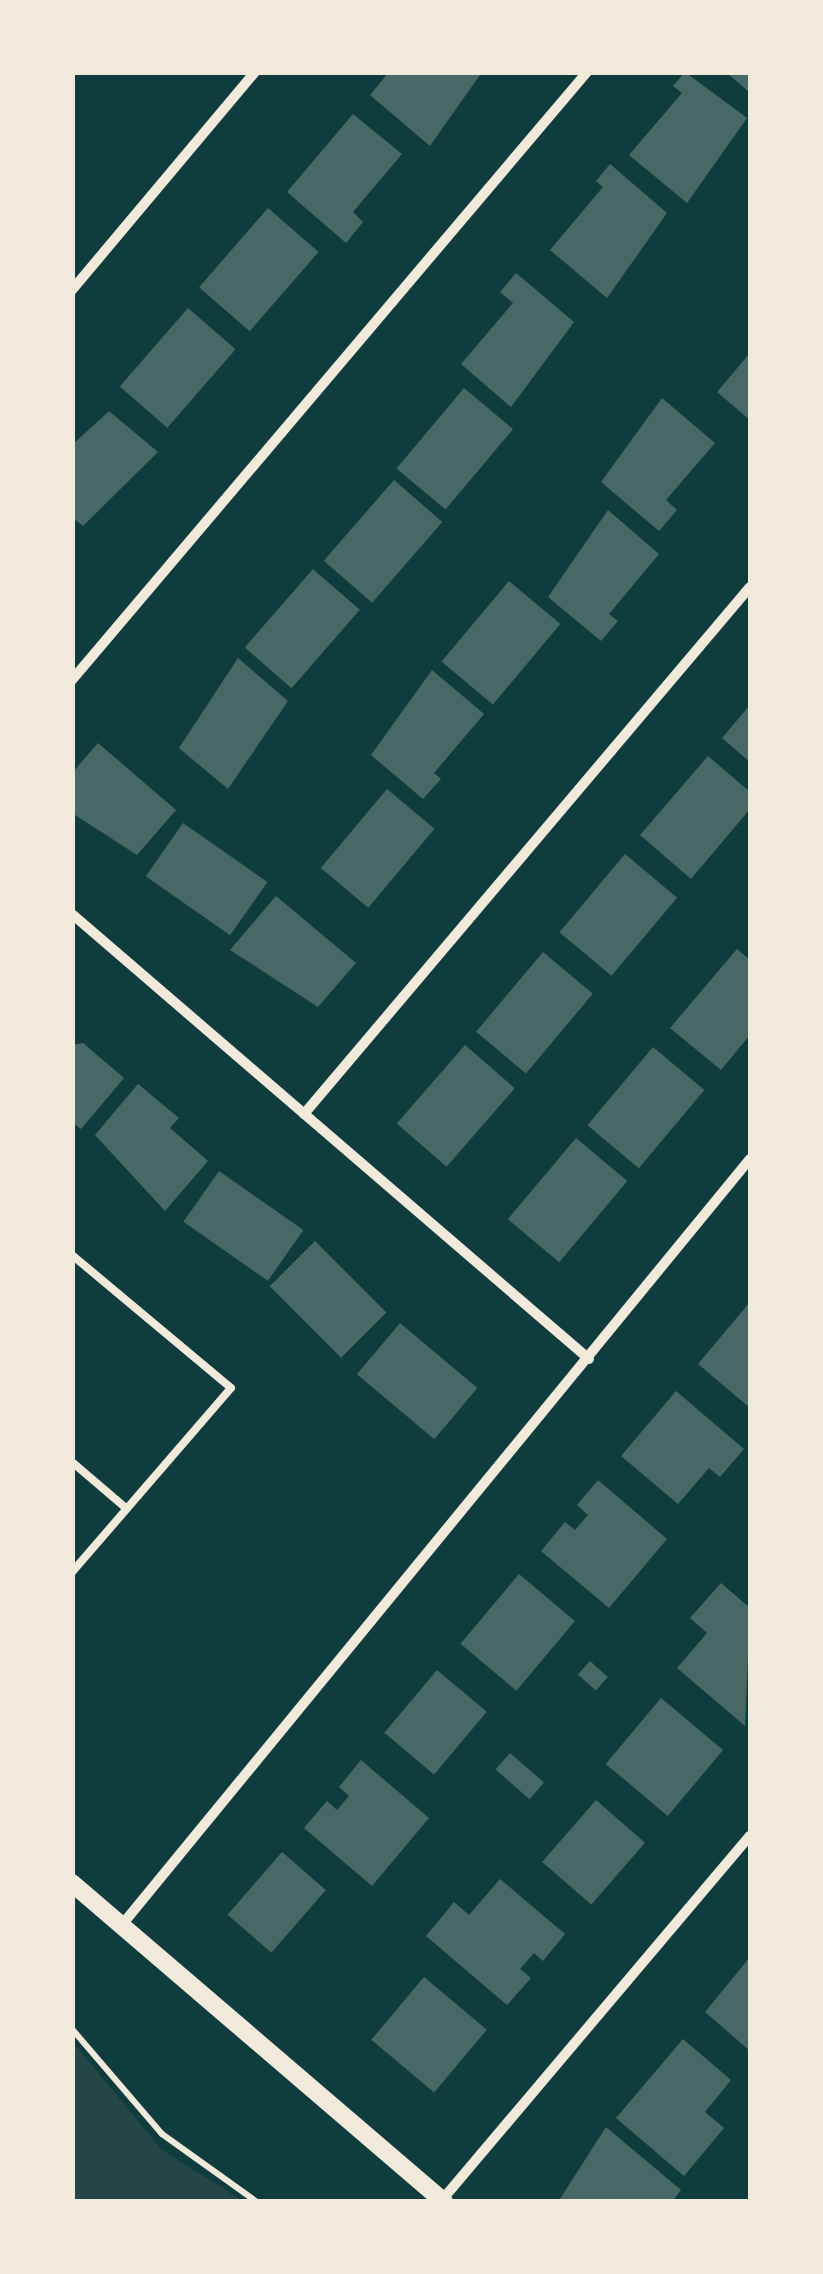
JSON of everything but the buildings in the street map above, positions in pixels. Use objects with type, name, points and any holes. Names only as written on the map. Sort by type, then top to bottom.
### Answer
[{"type":"street","points":[[72,290],[255,72]]},
{"type":"street","points":[[72,680],[587,72]]},
{"type":"street","points":[[304,1114],[750,588]]},
{"type":"street","points":[[72,914],[589,1358]]},
{"type":"street","points":[[121,1926],[750,1159]]},
{"type":"street","points":[[72,1883],[443,2201],[750,1836]]},
{"type":"lane","points":[[72,1255],[231,1388],[72,1572]]},
{"type":"lane","points":[[72,1462],[127,1509]]},
{"type":"path","points":[[72,2029],[162,2134],[257,2202]]},
{"type":"shaded area","points":[[72,2041],[162,2150],[243,2201],[73,2201]]}]
